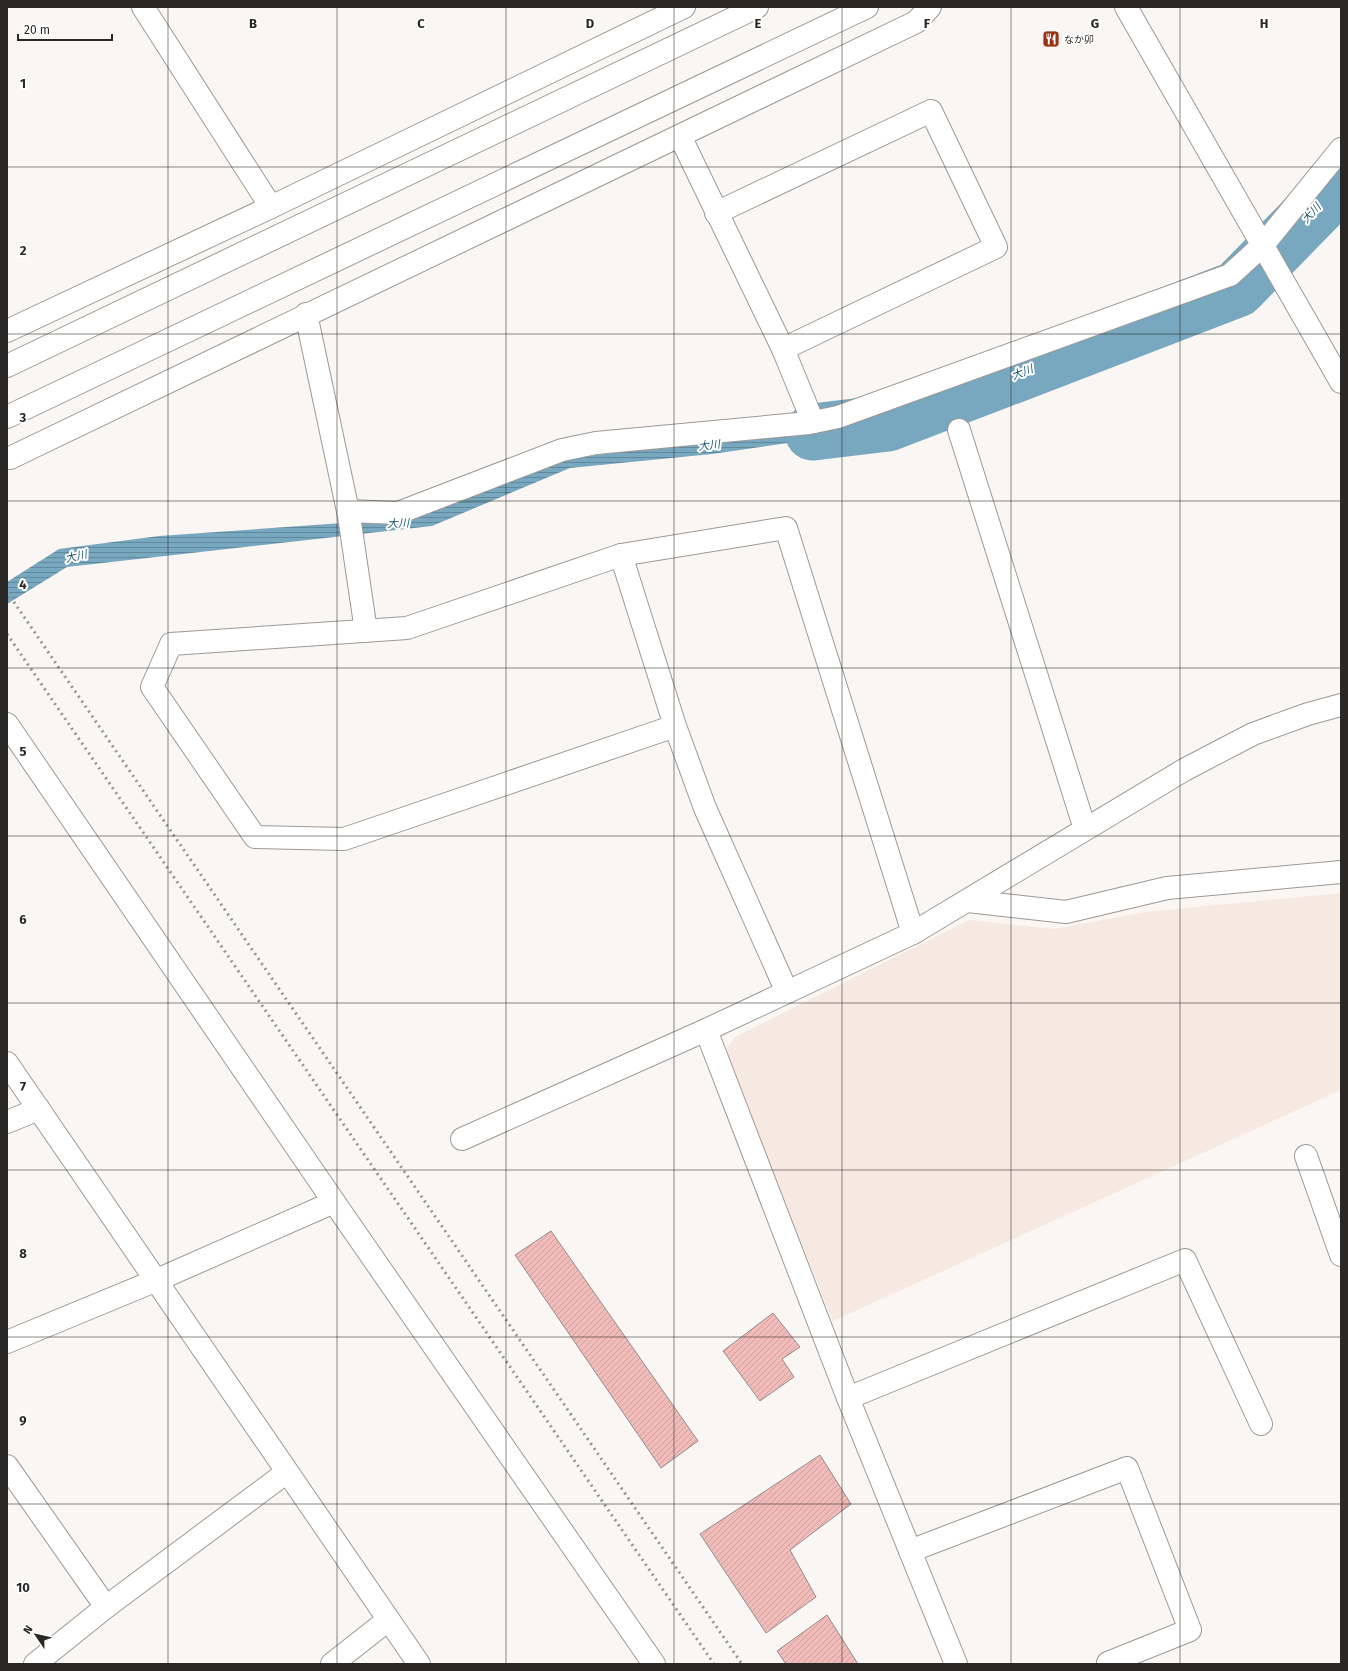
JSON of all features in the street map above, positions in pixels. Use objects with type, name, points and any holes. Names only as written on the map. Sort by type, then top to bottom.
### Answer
[{"type":"street","points":[[143,7],[271,207]]},
{"type":"street","points":[[7,331],[271,207],[684,7]]},
{"type":"street","points":[[7,366],[757,7]]},
{"type":"street","points":[[7,417],[867,7]]},
{"type":"street","points":[[10,458],[306,314],[916,22],[930,7]]},
{"type":"street","points":[[1126,7],[1341,382]]},
{"type":"street","points":[[716,213],[931,111],[996,247],[782,349]]},
{"type":"street","points":[[680,136],[782,349],[813,422]]},
{"type":"street","points":[[349,514],[398,513],[569,448],[813,422],[838,417],[1230,275],[1263,245],[1341,149]]},
{"type":"street","points":[[306,314],[349,514],[366,631]]},
{"type":"street","points":[[958,430],[1085,829]]},
{"type":"street","points":[[675,726],[344,839],[255,837],[152,687],[171,644],[407,628],[622,555],[786,528],[913,933]]},
{"type":"street","points":[[622,555],[675,726],[705,808],[788,992]]},
{"type":"street","points":[[462,1139],[706,1030],[913,933],[1184,770],[1253,734],[1308,714],[1341,705]]},
{"type":"street","points":[[7,724],[334,1202],[645,1661]]},
{"type":"street","points":[[968,901],[1066,912],[1167,888],[1341,872]]},
{"type":"street","points":[[706,1030],[848,1398],[956,1664]]},
{"type":"street","points":[[7,1063],[419,1664]]},
{"type":"street","points":[[7,1122],[39,1109]]},
{"type":"street","points":[[1306,1156],[1341,1255]]},
{"type":"street","points":[[7,1342],[156,1280],[334,1202]]},
{"type":"street","points":[[848,1398],[1185,1260],[1261,1424]]},
{"type":"street","points":[[7,1466],[106,1607]]},
{"type":"street","points":[[910,1552],[1126,1468],[1190,1630],[1108,1664]]},
{"type":"street","points":[[35,1664],[106,1607],[287,1472]]},
{"type":"street","points":[[332,1664],[388,1620]]},
{"type":"shaded area","points":[[1341,893],[1341,1090],[833,1321],[724,1053],[735,1037],[969,920],[1055,929],[1146,912]]},
{"type":"water","points":[[890,417],[891,428],[712,454],[570,468],[432,526],[67,567],[7,604],[7,582],[59,549],[159,536],[414,518],[565,459]]},
{"type":"building","points":[[551,1231],[698,1441],[661,1468],[515,1255]]},
{"type":"building","points":[[773,1313],[800,1347],[782,1359],[794,1377],[760,1401],[723,1351]]},
{"type":"building","points":[[820,1455],[851,1504],[790,1550],[816,1597],[766,1633],[700,1534]]},
{"type":"building","points":[[827,1615],[858,1664],[786,1664],[777,1651]]},
{"type":"waterway","name":"大川","points":[[813,432],[888,423],[1237,289],[1318,206],[1341,178]]},
{"type":"railway","points":[[7,592],[742,1664]]},
{"type":"railway","points":[[7,634],[714,1664]]},
{"type":"place","name":"なか卯","points":[[1051,39]]}]
